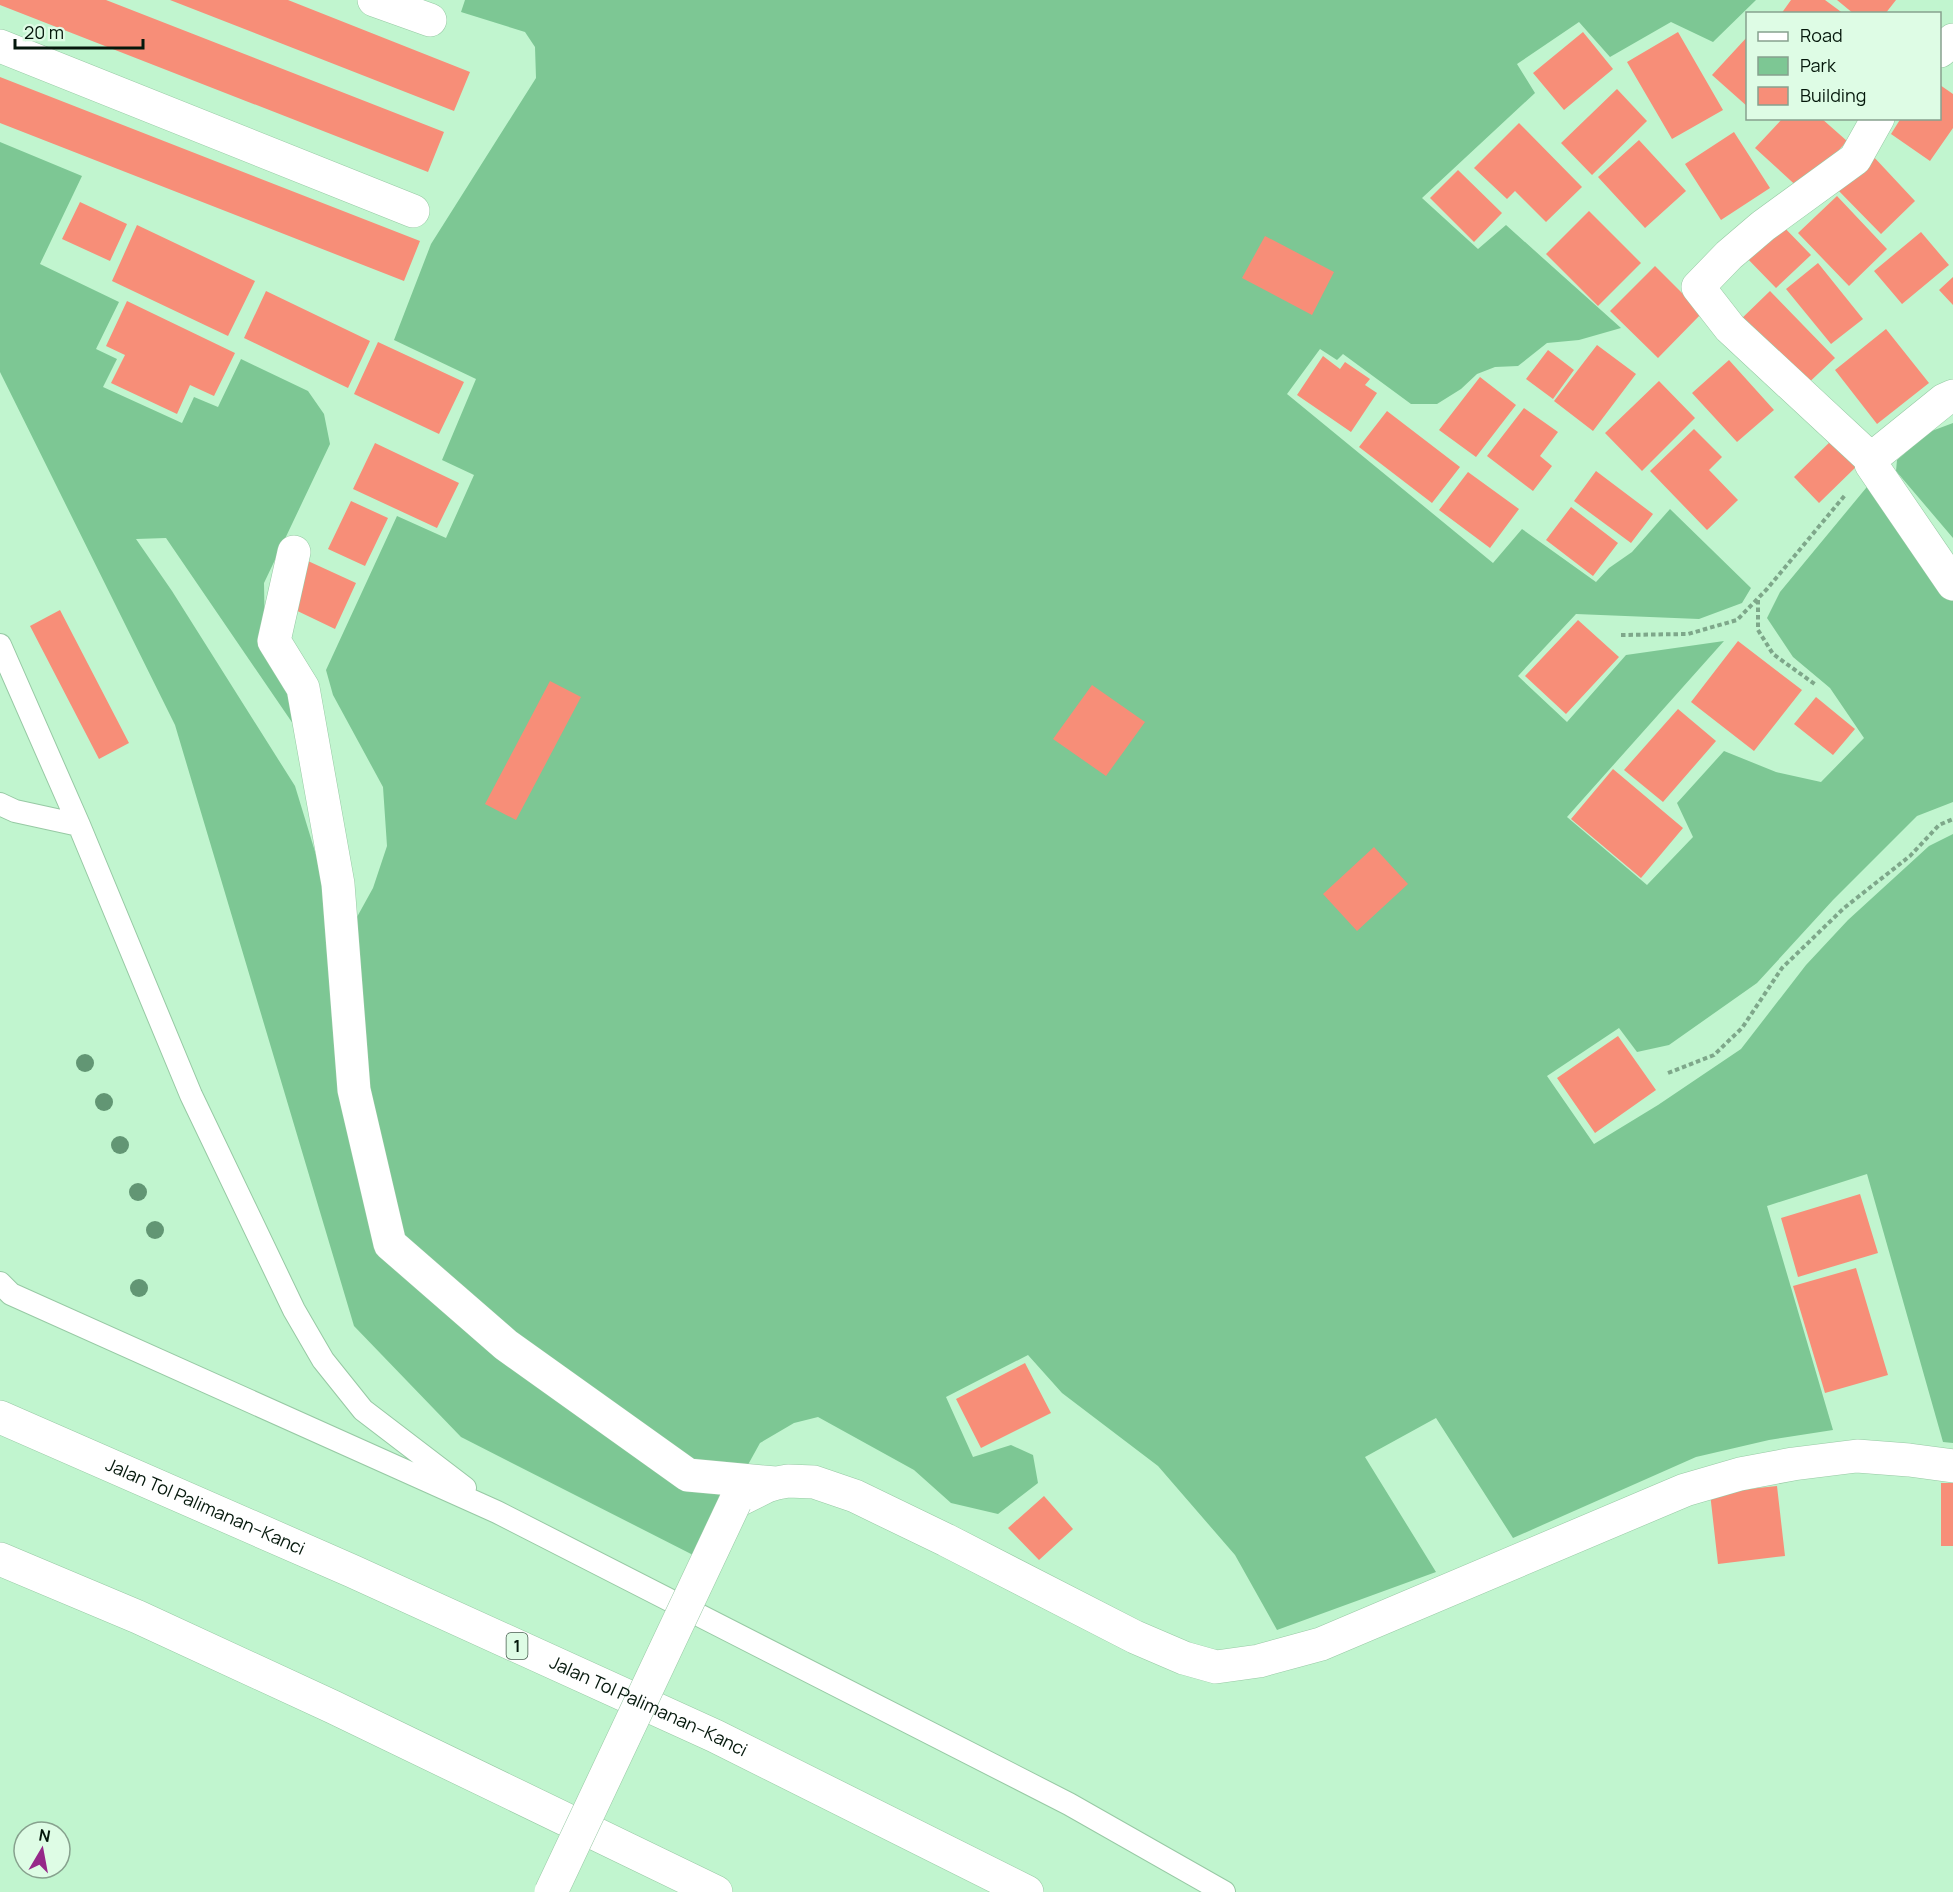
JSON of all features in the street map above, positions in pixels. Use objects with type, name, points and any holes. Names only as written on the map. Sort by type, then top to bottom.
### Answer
[{"type":"main road","points":[[374,0],[430,20]]},
{"type":"main road","points":[[1941,50],[1953,40]]},
{"type":"main road","points":[[0,46],[413,211]]},
{"type":"main road","points":[[1877,120],[1855,159],[1763,226],[1729,255],[1698,287],[1730,328],[1871,462],[1953,584]]},
{"type":"main road","points":[[1871,462],[1944,400],[1953,396]]},
{"type":"main road","points":[[294,552],[274,641],[303,688],[338,884],[354,1090],[390,1244],[506,1345],[688,1475],[777,1483]]},
{"type":"main road","name":"Jalan Tol Palimanan–Kanci","points":[[0,1417],[352,1570],[715,1736],[1027,1892]]},
{"type":"main road","points":[[551,1892],[735,1502],[767,1486],[788,1481],[814,1482],[855,1496],[1135,1637],[1184,1658],[1216,1667],[1259,1661],[1321,1644],[1674,1494],[1729,1477],[1793,1464],[1857,1456],[1953,1466]]},
{"type":"main road","points":[[0,1559],[138,1617],[333,1707],[716,1892]]},
{"type":"lane","points":[[0,645],[79,825],[191,1095],[294,1310],[323,1360],[363,1410],[497,1512]]},
{"type":"lane","points":[[0,804],[15,811],[79,825]]},
{"type":"lane","points":[[4,1289],[497,1512],[1069,1804],[1224,1892]]},
{"type":"path","points":[[1621,635],[1688,634],[1737,620],[1758,599],[1871,462]]},
{"type":"path","points":[[1758,599],[1758,630],[1773,654],[1816,684]]},
{"type":"path","points":[[1668,1073],[1714,1055],[1742,1028],[1782,968],[1844,908],[1910,856],[1939,825],[1953,819]]},
{"type":"green space","points":[[465,0],[1756,0],[1713,42],[1671,22],[1610,57],[1579,22],[1517,64],[1535,93],[1422,198],[1478,249],[1506,225],[1621,328],[1579,340],[1547,343],[1518,366],[1495,367],[1477,374],[1461,389],[1437,404],[1411,404],[1343,354],[1337,360],[1320,349],[1287,394],[1493,563],[1522,529],[1596,582],[1609,568],[1632,552],[1670,509],[1751,588],[1742,603],[1699,619],[1576,614],[1518,676],[1567,722],[1626,655],[1724,641],[1567,817],[1647,885],[1693,837],[1677,803],[1724,751],[1776,772],[1821,782],[1864,738],[1830,688],[1793,657],[1767,618],[1780,592],[1871,482],[1953,598],[1953,802],[1917,816],[1833,900],[1757,983],[1669,1045],[1637,1052],[1619,1028],[1547,1076],[1594,1144],[1658,1105],[1741,1049],[1806,965],[1848,920],[1929,846],[1953,834],[1953,1443],[1943,1442],[1867,1174],[1767,1206],[1833,1430],[1769,1440],[1696,1457],[1513,1538],[1436,1418],[1365,1457],[1436,1572],[1277,1630],[1235,1555],[1158,1466],[1062,1393],[1028,1355],[946,1397],[973,1457],[1011,1445],[1033,1455],[1038,1483],[998,1514],[951,1503],[914,1470],[818,1417],[794,1423],[760,1443],[697,1557],[461,1437],[354,1326],[175,725],[0,372],[0,142],[82,176],[40,264],[119,302],[96,349],[117,359],[103,387],[182,423],[194,397],[218,407],[241,359],[308,391],[324,414],[330,444],[264,583],[265,642],[315,756],[166,538],[136,539],[172,591],[295,786],[331,904],[357,917],[373,888],[387,846],[383,787],[333,695],[326,670],[397,516],[446,538],[474,475],[442,460],[476,379],[394,340],[431,244],[536,78],[535,47],[525,32],[461,12]]},
{"type":"green space","points":[[1953,423],[1953,538],[1896,471],[1897,460],[1929,432]]},
{"type":"building","points":[[0,0],[106,0],[444,132],[428,172],[0,5]]},
{"type":"building","points":[[170,0],[288,0],[470,72],[454,111]]},
{"type":"building","points":[[1791,0],[1825,0],[1841,12],[1782,12]]},
{"type":"building","points":[[1837,0],[1896,0],[1887,12],[1852,12]]},
{"type":"building","points":[[1583,32],[1613,69],[1564,110],[1533,73]]},
{"type":"building","points":[[1678,32],[1723,110],[1672,139],[1627,62]]},
{"type":"building","points":[[1746,38],[1746,105],[1712,75]]},
{"type":"building","points":[[0,77],[420,241],[404,281],[0,123]]},
{"type":"building","points":[[1941,86],[1953,94],[1953,128],[1930,161],[1891,134],[1900,120],[1941,120]]},
{"type":"building","points":[[1617,89],[1647,121],[1592,175],[1561,143]]},
{"type":"building","points":[[1781,120],[1823,120],[1847,141],[1802,191],[1755,148]]},
{"type":"building","points":[[1519,123],[1582,187],[1546,222],[1515,191],[1507,199],[1474,168]]},
{"type":"building","points":[[1734,132],[1770,188],[1721,220],[1685,164]]},
{"type":"building","points":[[1639,140],[1686,191],[1645,228],[1598,177]]},
{"type":"building","points":[[1872,155],[1915,201],[1881,234],[1836,188]]},
{"type":"building","points":[[1458,170],[1502,213],[1474,242],[1430,198]]},
{"type":"building","points":[[1837,196],[1887,249],[1849,286],[1798,233]]},
{"type":"building","points":[[80,202],[127,224],[110,261],[62,239]]},
{"type":"building","points":[[1589,211],[1641,263],[1598,306],[1546,254]]},
{"type":"building","points":[[1778,221],[1811,255],[1776,288],[1743,254]]},
{"type":"building","points":[[137,225],[255,281],[228,336],[112,281]]},
{"type":"building","points":[[1921,232],[1949,265],[1902,304],[1874,271]]},
{"type":"building","points":[[1265,236],[1334,272],[1312,315],[1242,278]]},
{"type":"building","points":[[1818,263],[1863,319],[1831,344],[1786,289]]},
{"type":"building","points":[[1655,266],[1702,313],[1658,358],[1610,311]]},
{"type":"building","points":[[1953,277],[1953,305],[1939,290]]},
{"type":"building","points":[[266,291],[370,341],[348,388],[244,338]]},
{"type":"building","points":[[1770,291],[1835,358],[1803,388],[1738,322]]},
{"type":"building","points":[[127,301],[235,353],[214,396],[190,385],[177,414],[111,383],[125,355],[106,346]]},
{"type":"building","points":[[1886,329],[1929,383],[1877,424],[1835,370]]},
{"type":"building","points":[[378,342],[464,382],[439,434],[354,394]]},
{"type":"building","points":[[1597,345],[1636,374],[1593,431],[1554,401]]},
{"type":"building","points":[[1548,350],[1574,370],[1553,399],[1526,379]]},
{"type":"building","points":[[1323,356],[1340,369],[1345,362],[1370,379],[1365,385],[1377,393],[1351,432],[1297,395]]},
{"type":"building","points":[[1729,360],[1774,410],[1737,442],[1692,393]]},
{"type":"building","points":[[1480,377],[1516,405],[1476,457],[1439,430]]},
{"type":"building","points":[[1659,381],[1695,418],[1642,471],[1605,433]]},
{"type":"building","points":[[1524,408],[1558,432],[1540,456],[1552,466],[1533,491],[1487,456]]},
{"type":"building","points":[[1387,411],[1460,467],[1432,503],[1359,447]]},
{"type":"building","points":[[1694,429],[1722,457],[1709,470],[1738,500],[1707,530],[1650,471]]},
{"type":"building","points":[[1835,437],[1860,463],[1819,503],[1794,477]]},
{"type":"building","points":[[375,443],[459,483],[437,528],[353,489]]},
{"type":"building","points":[[1596,471],[1653,514],[1631,543],[1574,501]]},
{"type":"building","points":[[1468,472],[1519,509],[1490,548],[1439,510]]},
{"type":"building","points":[[351,501],[388,518],[365,566],[328,549]]},
{"type":"building","points":[[1571,507],[1618,543],[1593,576],[1546,540]]},
{"type":"building","points":[[308,561],[356,583],[335,629],[287,606]]},
{"type":"building","points":[[60,610],[129,743],[99,759],[30,626]]},
{"type":"building","points":[[1578,620],[1619,657],[1566,714],[1525,676]]},
{"type":"building","points":[[1738,641],[1802,690],[1754,751],[1691,702]]},
{"type":"building","points":[[550,681],[581,697],[516,820],[485,804]]},
{"type":"building","points":[[1092,685],[1145,722],[1106,776],[1053,739]]},
{"type":"building","points":[[1816,697],[1855,729],[1833,755],[1794,724]]},
{"type":"building","points":[[1678,709],[1716,741],[1663,802],[1624,770]]},
{"type":"building","points":[[1613,769],[1683,828],[1641,878],[1571,819]]},
{"type":"building","points":[[1374,847],[1408,884],[1357,931],[1323,894]]},
{"type":"building","points":[[1618,1036],[1656,1090],[1595,1133],[1557,1078]]},
{"type":"building","points":[[1860,1194],[1878,1253],[1798,1277],[1781,1218]]},
{"type":"building","points":[[1856,1268],[1888,1375],[1825,1393],[1793,1286]]},
{"type":"building","points":[[1025,1363],[1051,1413],[981,1448],[956,1399]]},
{"type":"building","points":[[1941,1483],[1953,1483],[1953,1546],[1941,1546]]},
{"type":"building","points":[[1777,1486],[1785,1556],[1718,1564],[1710,1493]]},
{"type":"building","points":[[1044,1496],[1073,1529],[1039,1560],[1008,1528]]}]
